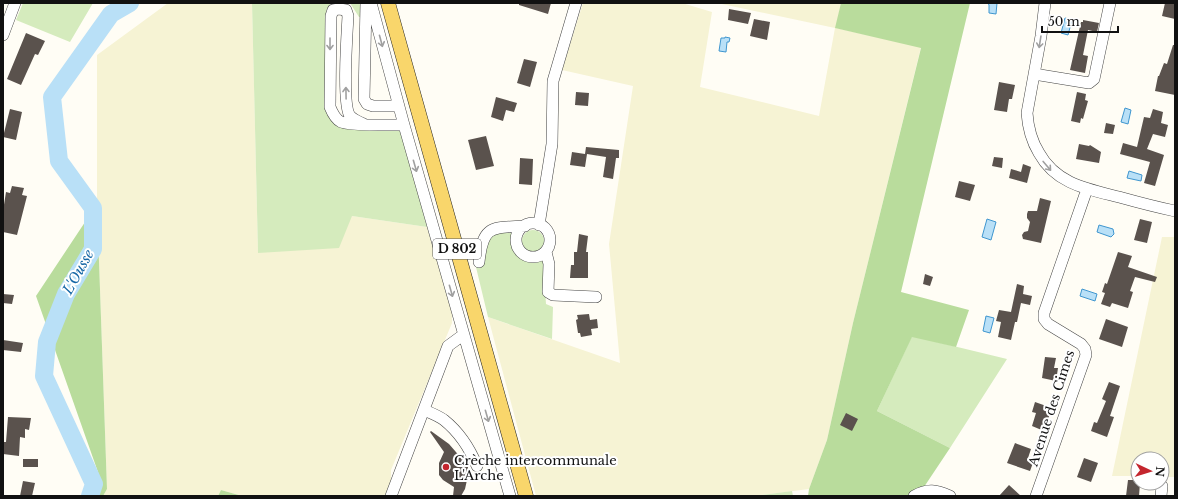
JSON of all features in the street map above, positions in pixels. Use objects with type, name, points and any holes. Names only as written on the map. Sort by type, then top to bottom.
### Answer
[{"type":"main road","name":"D 802","points":[[388,3],[526,496]]},
{"type":"street","points":[[3,35],[15,3]]},
{"type":"street","points":[[366,3],[364,99],[367,104],[373,106],[399,106]]},
{"type":"street","points":[[371,3],[463,335],[510,496]]},
{"type":"street","points":[[539,225],[552,144],[553,81],[576,3]]},
{"type":"street","points":[[1045,3],[1027,113],[1030,136],[1043,160],[1051,171],[1062,179],[1087,189],[1175,211]]},
{"type":"street","points":[[1034,74],[1089,83],[1094,79],[1110,3]]},
{"type":"street","points":[[364,124],[358,122],[350,115],[346,98],[348,16],[346,10],[333,10],[331,16],[330,107],[334,116],[340,122],[349,124],[404,125]]},
{"type":"street","name":"Avenue des Cimes","points":[[1036,496],[1086,355],[1085,349],[1081,344],[1048,324],[1044,319],[1044,313],[1087,189]]},
{"type":"street","points":[[479,262],[480,252],[487,233],[494,228],[525,226],[530,224],[539,225],[548,231],[550,236],[549,247],[546,252],[542,255],[530,257],[520,251],[517,246],[518,234],[525,226]]},
{"type":"street","points":[[546,252],[549,264],[548,292],[553,296],[596,297]]},
{"type":"street","points":[[391,496],[448,346],[463,335]]},
{"type":"street","points":[[424,410],[444,419],[460,436],[471,452],[477,466]]},
{"type":"street","points":[[918,494],[936,490],[950,496]]},
{"type":"shaded area","points":[[168,3],[252,3],[258,253],[352,216],[427,227],[452,308],[452,323],[391,470],[391,496],[242,496],[221,490],[218,496],[103,496],[107,489],[97,204],[97,55]]},
{"type":"shaded area","points":[[583,3],[682,3],[712,12],[700,87],[819,116],[835,28],[717,3],[841,3],[836,28],[921,47],[853,323],[827,440],[809,489],[755,496],[536,496],[488,317],[620,363],[609,244],[633,86],[562,70]]},
{"type":"shaded area","points":[[1162,237],[1175,237],[1175,477],[1170,477],[1170,451],[1130,451],[1130,476],[1112,476]]},
{"type":"green space","points":[[23,3],[93,3],[70,42],[16,20]]},
{"type":"green space","points":[[252,3],[331,3],[326,11],[325,109],[336,125],[401,130],[427,227],[352,216],[339,248],[258,253]]},
{"type":"green space","points":[[350,3],[364,3],[370,17],[359,17]]},
{"type":"green space","points":[[841,3],[970,3],[901,292],[969,310],[956,347],[912,337],[877,411],[950,448],[918,496],[808,496],[809,489],[827,440],[853,323],[921,48],[835,28]]},
{"type":"green space","points":[[97,204],[107,489],[103,496],[89,496],[99,475],[36,296]]},
{"type":"green space","points":[[516,229],[514,244],[517,253],[529,261],[543,259],[546,304],[553,307],[552,339],[488,317],[475,263],[485,243],[495,230]]},
{"type":"green space","points":[[533,230],[541,233],[544,241],[541,249],[533,252],[525,249],[522,241],[525,233]]},
{"type":"green space","points":[[912,336],[1007,359],[950,448],[877,411]]},
{"type":"green space","points":[[221,490],[242,496],[218,496]]},
{"type":"green space","points":[[792,491],[793,496],[755,496]]},
{"type":"water","points":[[988,3],[997,3],[996,14],[989,13]]},
{"type":"water","points":[[1065,18],[1072,20],[1068,35],[1061,33]]},
{"type":"water","points":[[721,38],[730,38],[729,42],[727,42],[726,52],[719,51]]},
{"type":"water","points":[[1125,108],[1131,110],[1128,124],[1121,122]]},
{"type":"water","points":[[1129,171],[1142,175],[1141,181],[1127,178]]},
{"type":"water","points":[[987,219],[996,222],[991,240],[982,237]]},
{"type":"water","points":[[1099,225],[1113,229],[1114,234],[1111,237],[1097,232]]},
{"type":"water","points":[[1082,289],[1097,294],[1095,301],[1080,296]]},
{"type":"water","points":[[986,316],[994,318],[990,333],[983,331]]},
{"type":"building","points":[[519,3],[551,3],[548,14],[519,5]]},
{"type":"building","points":[[1165,3],[1175,3],[1175,19],[1162,16]]},
{"type":"building","points":[[729,9],[751,13],[748,24],[728,20]]},
{"type":"building","points":[[754,19],[770,22],[767,40],[750,36]]},
{"type":"building","points":[[1083,20],[1099,23],[1097,32],[1088,30],[1083,55],[1088,56],[1085,73],[1070,70],[1081,22],[1083,22]]},
{"type":"building","points":[[26,33],[45,41],[38,55],[35,54],[21,85],[7,79]]},
{"type":"building","points":[[1173,45],[1175,45],[1175,95],[1155,91],[1158,76],[1164,63],[1167,64]]},
{"type":"building","points":[[524,59],[537,62],[530,87],[517,83]]},
{"type":"building","points":[[999,82],[1015,85],[1012,99],[1009,99],[1007,112],[994,110]]},
{"type":"building","points":[[576,92],[589,93],[588,106],[575,105]]},
{"type":"building","points":[[1077,92],[1086,94],[1085,100],[1088,101],[1083,119],[1081,118],[1080,123],[1071,121]]},
{"type":"building","points":[[496,97],[517,103],[514,112],[506,110],[503,121],[491,117]]},
{"type":"building","points":[[10,109],[22,112],[16,140],[3,137]]},
{"type":"building","points":[[1153,109],[1163,112],[1161,123],[1168,125],[1165,137],[1153,134],[1147,149],[1164,155],[1155,186],[1144,183],[1150,162],[1120,154],[1123,143],[1137,147],[1144,117],[1150,118]]},
{"type":"building","points":[[1106,123],[1115,125],[1113,134],[1104,133]]},
{"type":"building","points":[[486,136],[494,166],[476,170],[468,140]]},
{"type":"building","points":[[1079,144],[1090,145],[1101,152],[1099,163],[1076,159]]},
{"type":"building","points":[[586,147],[619,150],[619,158],[616,158],[613,179],[603,177],[606,157],[587,154],[585,167],[570,165],[572,152],[585,154]]},
{"type":"building","points":[[994,157],[1003,158],[1002,168],[992,166]]},
{"type":"building","points":[[520,158],[533,159],[532,185],[519,184]]},
{"type":"building","points":[[1023,164],[1031,167],[1027,183],[1009,178],[1011,169],[1021,172]]},
{"type":"building","points":[[959,181],[975,185],[970,201],[955,197]]},
{"type":"building","points":[[12,186],[24,188],[22,195],[27,196],[17,235],[3,232],[3,211],[6,192],[10,193]]},
{"type":"building","points":[[1040,198],[1051,201],[1041,243],[1023,239],[1022,235],[1024,232],[1028,231],[1030,222],[1027,218],[1028,211],[1037,211]]},
{"type":"building","points":[[1140,219],[1152,222],[1147,243],[1134,240]]},
{"type":"building","points":[[579,234],[588,236],[586,252],[588,252],[588,278],[570,278],[571,265],[574,265],[574,252],[577,252]]},
{"type":"building","points":[[1118,252],[1132,256],[1128,267],[1157,277],[1155,282],[1135,277],[1130,291],[1133,292],[1128,308],[1112,303],[1110,307],[1101,304],[1105,293],[1102,292],[1105,283],[1107,284]]},
{"type":"building","points":[[925,274],[933,277],[930,286],[923,284]]},
{"type":"building","points":[[1017,284],[1024,286],[1023,294],[1032,296],[1030,305],[1021,303],[1011,340],[998,337],[1001,322],[996,321],[999,310],[1011,312]]},
{"type":"building","points":[[3,294],[14,295],[12,304],[3,303]]},
{"type":"building","points":[[589,314],[590,320],[597,319],[598,328],[591,329],[592,335],[581,337],[580,333],[578,333],[576,320],[578,319],[577,315]]},
{"type":"building","points":[[1106,319],[1128,327],[1122,347],[1099,339]]},
{"type":"building","points":[[3,340],[23,343],[21,352],[3,350]]},
{"type":"building","points":[[1045,357],[1056,358],[1054,368],[1058,368],[1056,381],[1042,378]]},
{"type":"building","points":[[1109,382],[1120,386],[1110,416],[1114,417],[1107,437],[1091,431],[1094,422],[1097,423],[1106,401],[1102,399]]},
{"type":"building","points":[[1035,402],[1052,408],[1044,431],[1032,426],[1036,413],[1032,412]]},
{"type":"building","points":[[846,413],[858,419],[852,431],[840,425]]},
{"type":"building","points":[[8,417],[31,418],[29,430],[25,429],[25,438],[20,437],[19,456],[3,454],[3,442],[6,442]]},
{"type":"building","name":"Crèche intercommunale L'Arche","points":[[431,431],[449,444],[462,459],[465,457],[468,467],[467,480],[465,489],[461,496],[453,496],[454,487],[443,480],[439,475],[439,463],[444,452],[430,432]]},
{"type":"building","points":[[1015,443],[1031,449],[1028,458],[1034,460],[1030,471],[1007,463]]},
{"type":"building","points":[[1084,458],[1098,463],[1091,482],[1077,477]]},
{"type":"building","points":[[23,459],[38,459],[38,467],[23,467]]},
{"type":"building","points":[[1128,480],[1130,480],[1130,491],[1139,491],[1139,496],[1126,496]]},
{"type":"building","points":[[23,481],[35,483],[32,496],[20,496]]},
{"type":"building","points":[[1009,485],[1021,496],[999,496]]},
{"type":"waterway","name":"L'Ousse","points":[[90,496],[94,484],[44,376],[47,342],[66,294],[93,249],[93,208],[59,161],[52,97],[111,14],[130,3]]},
{"type":"place","name":"Crèche intercommunale L'Arche","points":[[446,467]]}]
